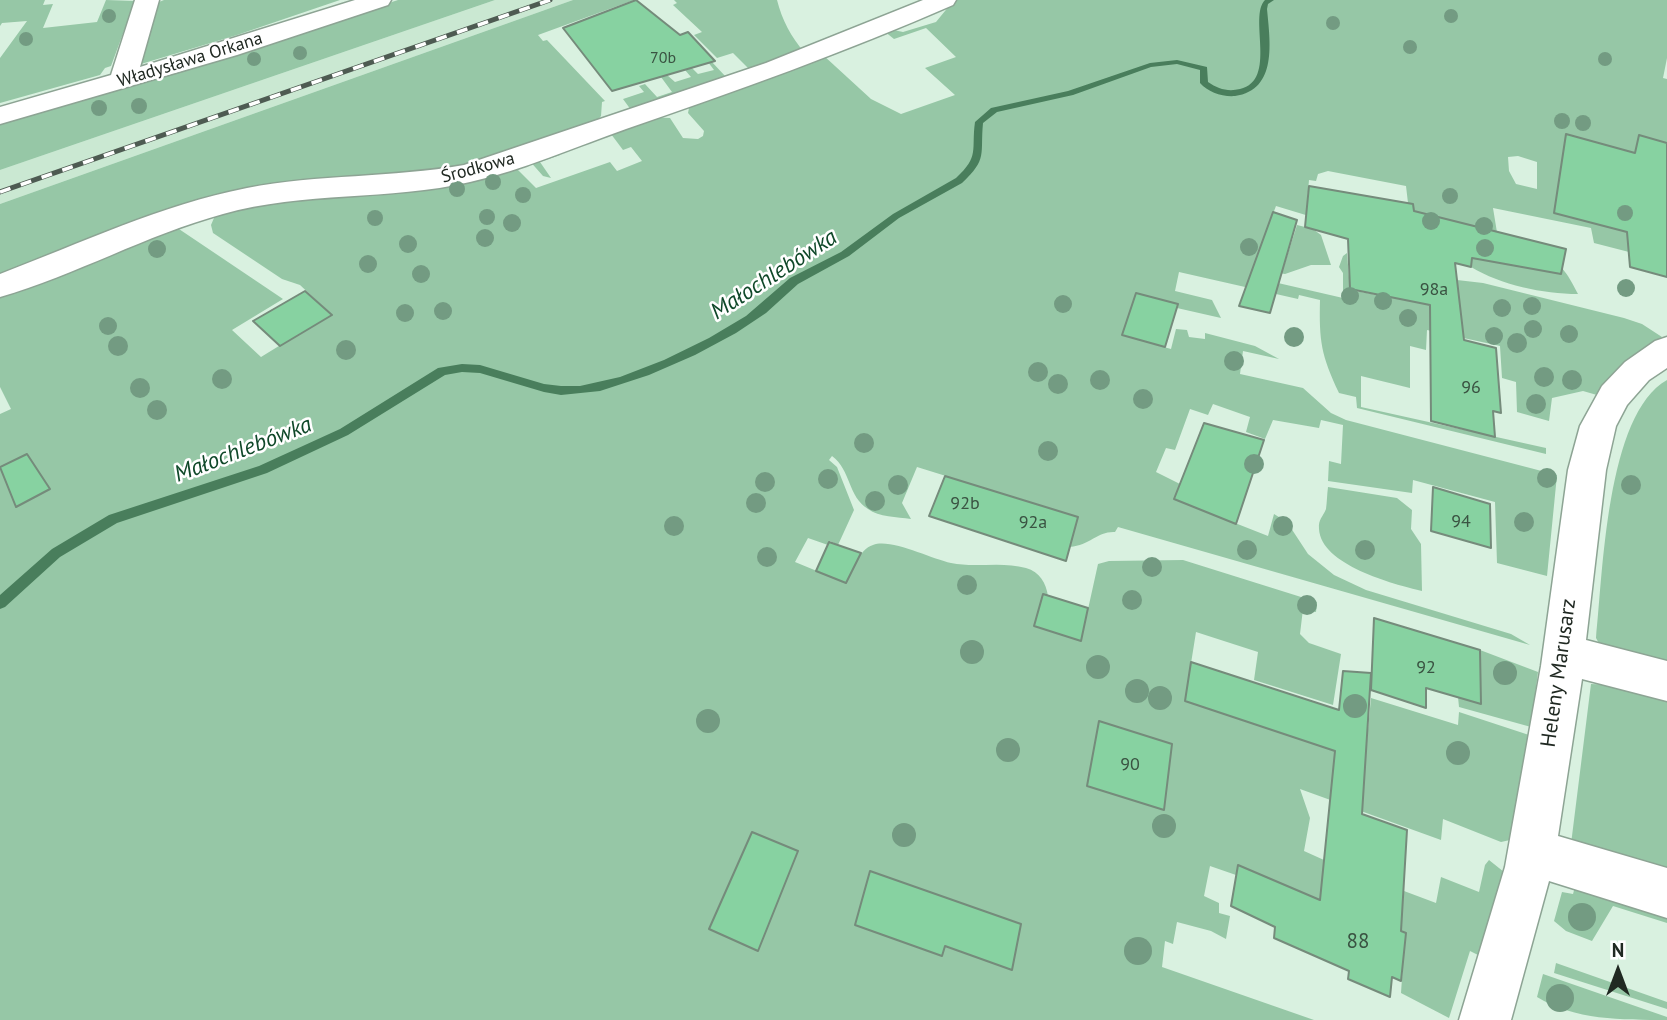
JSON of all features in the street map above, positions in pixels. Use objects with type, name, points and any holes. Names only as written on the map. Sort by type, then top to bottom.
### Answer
[{"type":"street","points":[[123,80],[147,0]]},
{"type":"street","name":"Władysława Orkana","points":[[0,116],[379,0]]},
{"type":"street","name":"Środkowa","points":[[0,286],[180,217],[247,198],[311,188],[418,182],[491,166],[775,69],[873,32],[944,0]]},
{"type":"street","name":"Heleny Marusarz","points":[[1485,1020],[1532,852],[1563,654],[1587,470],[1598,426],[1614,396],[1637,371],[1666,351]]},
{"type":"street","points":[[1563,654],[1667,681]]},
{"type":"street","points":[[1532,852],[1667,893]]},
{"type":"shaded area","points":[[0,0],[45,0],[43,5],[53,4],[43,28],[97,22],[106,0],[135,1],[111,66],[105,68],[100,75],[0,103],[0,58],[27,21],[2,23],[0,26]]},
{"type":"shaded area","points":[[340,0],[141,64],[159,2]]},
{"type":"shaded area","points":[[398,0],[495,0],[0,170],[0,124],[207,63]]},
{"type":"shaded area","points":[[495,0],[573,0],[0,204],[0,170]]},
{"type":"shaded area","points":[[573,0],[634,0],[538,35],[543,41],[547,40],[605,101],[602,102],[601,116],[596,122],[448,173],[321,182],[0,274],[0,204]]},
{"type":"shaded area","points":[[674,0],[777,0],[788,28],[805,53],[631,110],[623,99],[644,92],[639,86],[645,84],[657,97],[672,92],[661,77],[667,75],[675,82],[691,77],[685,70],[692,68],[698,74],[714,70],[708,62],[711,61],[726,77],[749,69],[733,53],[717,58],[694,35],[702,32],[673,5],[677,3]]},
{"type":"shaded area","points":[[954,0],[1667,0],[1667,58],[1663,78],[1667,79],[1667,254],[1629,244],[1629,252],[1594,243],[1591,228],[1493,208],[1502,263],[1548,272],[1545,256],[1561,267],[1578,294],[1551,292],[1509,283],[1471,267],[1474,226],[1437,217],[1435,235],[1454,239],[1452,262],[1344,237],[1309,216],[1276,206],[1256,258],[1284,266],[1297,225],[1305,227],[1306,224],[1321,235],[1331,265],[1311,265],[1285,274],[1254,269],[1252,277],[1343,298],[1343,273],[1339,267],[1347,253],[1350,290],[1460,310],[1457,280],[1483,283],[1624,318],[1642,324],[1662,337],[1626,363],[1597,395],[1583,391],[1552,398],[1549,421],[1517,412],[1516,382],[1502,378],[1500,346],[1427,330],[1426,350],[1410,346],[1410,388],[1361,376],[1361,407],[1546,448],[1546,454],[1357,408],[1356,397],[1339,393],[1328,368],[1321,337],[1320,300],[1299,295],[1298,299],[1179,272],[1175,291],[1212,300],[1221,318],[1177,308],[1178,304],[1136,293],[1122,335],[1171,349],[1176,329],[1187,330],[1189,337],[1205,339],[1205,333],[1255,346],[1279,359],[1243,351],[1240,374],[1303,388],[1331,413],[1346,420],[1557,475],[1547,576],[1497,563],[1495,502],[1413,480],[1412,493],[1328,481],[1329,461],[1341,464],[1343,425],[1321,420],[1319,428],[1273,420],[1265,439],[1246,432],[1250,417],[1213,404],[1208,415],[1190,409],[1175,450],[1166,448],[1156,472],[1180,484],[1174,499],[1268,536],[1274,514],[1287,522],[1308,554],[1334,575],[1366,590],[1511,634],[1530,645],[1118,527],[1115,532],[1070,547],[1078,517],[917,467],[902,503],[911,519],[883,515],[872,512],[861,504],[843,468],[832,456],[829,460],[837,467],[854,510],[838,545],[830,541],[828,545],[808,538],[795,562],[846,583],[856,561],[868,547],[890,544],[951,563],[1026,568],[1042,579],[1048,596],[1043,595],[1035,626],[1081,641],[1098,564],[1109,561],[1183,560],[1317,602],[1316,612],[1303,609],[1300,634],[1309,643],[1341,654],[1333,705],[1254,680],[1258,652],[1196,632],[1185,701],[1365,761],[1371,698],[1458,725],[1459,712],[1529,735],[1510,840],[1501,842],[1443,819],[1441,840],[1300,789],[1310,818],[1304,851],[1324,860],[1323,869],[1403,899],[1404,891],[1436,903],[1441,877],[1479,892],[1485,865],[1489,860],[1504,872],[1478,955],[1470,951],[1449,1018],[1401,993],[1405,933],[1282,885],[1280,899],[1261,892],[1263,876],[1238,865],[1236,875],[1210,866],[1204,896],[1219,903],[1219,913],[1230,916],[1226,939],[1211,931],[1177,922],[1173,944],[1165,941],[1162,967],[1314,1020],[0,1020],[0,414],[11,409],[0,387],[0,293],[173,225],[283,299],[232,330],[261,357],[331,314],[300,285],[282,279],[213,233],[211,225],[217,211],[290,196],[452,183],[512,164],[536,188],[610,162],[617,171],[642,161],[631,147],[623,150],[611,134],[558,152],[560,155],[540,162],[551,178],[543,176],[528,159],[648,117],[670,118],[683,138],[698,139],[703,136],[704,131],[688,113],[690,103],[823,55],[871,99],[901,114],[955,95],[925,68],[956,57],[926,28],[894,39],[884,31],[889,29],[903,32],[936,22]],"holes":[[[1518,156],[1537,162],[1537,189],[1516,184],[1509,171],[1508,157]],[[1328,171],[1406,186],[1408,203],[1413,205],[1415,223],[1348,211],[1347,205],[1336,203],[1335,209],[1307,203],[1309,180],[1316,181],[1318,174]],[[870,872],[1021,924],[1012,970],[945,946],[942,956],[855,925]]]},
{"type":"shaded area","points":[[1667,380],[1667,665],[1601,647],[1596,638],[1605,538],[1620,460],[1631,426],[1647,398]]},
{"type":"shaded area","points":[[1328,487],[1397,498],[1412,510],[1411,529],[1421,544],[1422,591],[1360,571],[1332,553],[1323,542],[1319,529],[1326,509]]},
{"type":"shaded area","points":[[1480,650],[1538,672],[1531,727],[1459,707],[1458,697],[1481,703]]},
{"type":"shaded area","points":[[1591,684],[1613,685],[1667,698],[1667,884],[1571,844]]},
{"type":"shaded area","points":[[1576,883],[1667,904],[1667,923],[1613,906],[1592,941],[1566,931],[1554,921],[1562,892],[1573,894]]},
{"type":"shaded area","points":[[1556,963],[1667,1002],[1667,1009],[1554,973]]},
{"type":"shaded area","points":[[1543,974],[1667,1017],[1667,1020],[1599,1017],[1551,1005],[1537,997]]},
{"type":"building","points":[[636,0],[680,35],[688,32],[715,61],[612,91],[563,28]]},
{"type":"building","points":[[1566,134],[1635,153],[1639,135],[1667,143],[1667,277],[1630,267],[1627,232],[1554,213]]},
{"type":"building","points":[[1309,186],[1413,204],[1414,211],[1566,249],[1561,274],[1472,258],[1471,267],[1455,263],[1464,340],[1496,348],[1501,413],[1493,411],[1495,437],[1431,421],[1430,305],[1350,289],[1348,239],[1305,227]]},
{"type":"building","points":[[1273,212],[1297,220],[1270,313],[1239,306]]},
{"type":"building","points":[[305,291],[332,315],[280,346],[253,321]]},
{"type":"building","points":[[1136,293],[1178,304],[1165,347],[1122,335]]},
{"type":"building","points":[[1204,423],[1264,440],[1236,524],[1174,499]]},
{"type":"building","points":[[27,454],[50,489],[16,507],[0,467]]},
{"type":"building","points":[[945,476],[1078,517],[1066,561],[929,516]]},
{"type":"building","points":[[1433,487],[1490,504],[1491,548],[1431,531]]},
{"type":"building","points":[[829,542],[861,553],[846,583],[816,571]]},
{"type":"building","points":[[1043,594],[1088,608],[1081,641],[1034,626]]},
{"type":"building","points":[[1374,618],[1480,650],[1481,704],[1426,688],[1426,708],[1371,690]]},
{"type":"building","points":[[1191,662],[1339,710],[1343,671],[1371,673],[1362,814],[1407,830],[1401,931],[1406,933],[1401,981],[1392,977],[1390,997],[1348,979],[1349,971],[1274,938],[1275,927],[1231,906],[1238,865],[1320,900],[1335,751],[1185,701]]},
{"type":"building","points":[[1099,721],[1172,744],[1164,810],[1087,786]]},
{"type":"building","points":[[752,832],[798,851],[758,951],[709,929]]},
{"type":"building","points":[[870,871],[1021,924],[1012,970],[945,946],[942,956],[855,925]]},
{"type":"waterway","name":"Małochlebówka","points":[[0,603],[56,553],[113,519],[263,470],[344,432],[442,371],[480,369],[544,388],[580,390],[622,380],[691,352],[733,330],[756,315],[794,281],[845,254],[896,216],[939,194],[959,180],[977,158],[979,122],[994,110],[1070,93],[1150,65],[1177,62],[1204,69],[1204,83],[1214,90],[1231,93],[1247,90],[1256,83],[1262,73],[1265,47],[1263,9],[1265,3],[1270,0]]},
{"type":"railway","points":[[0,192],[550,0]]}]
